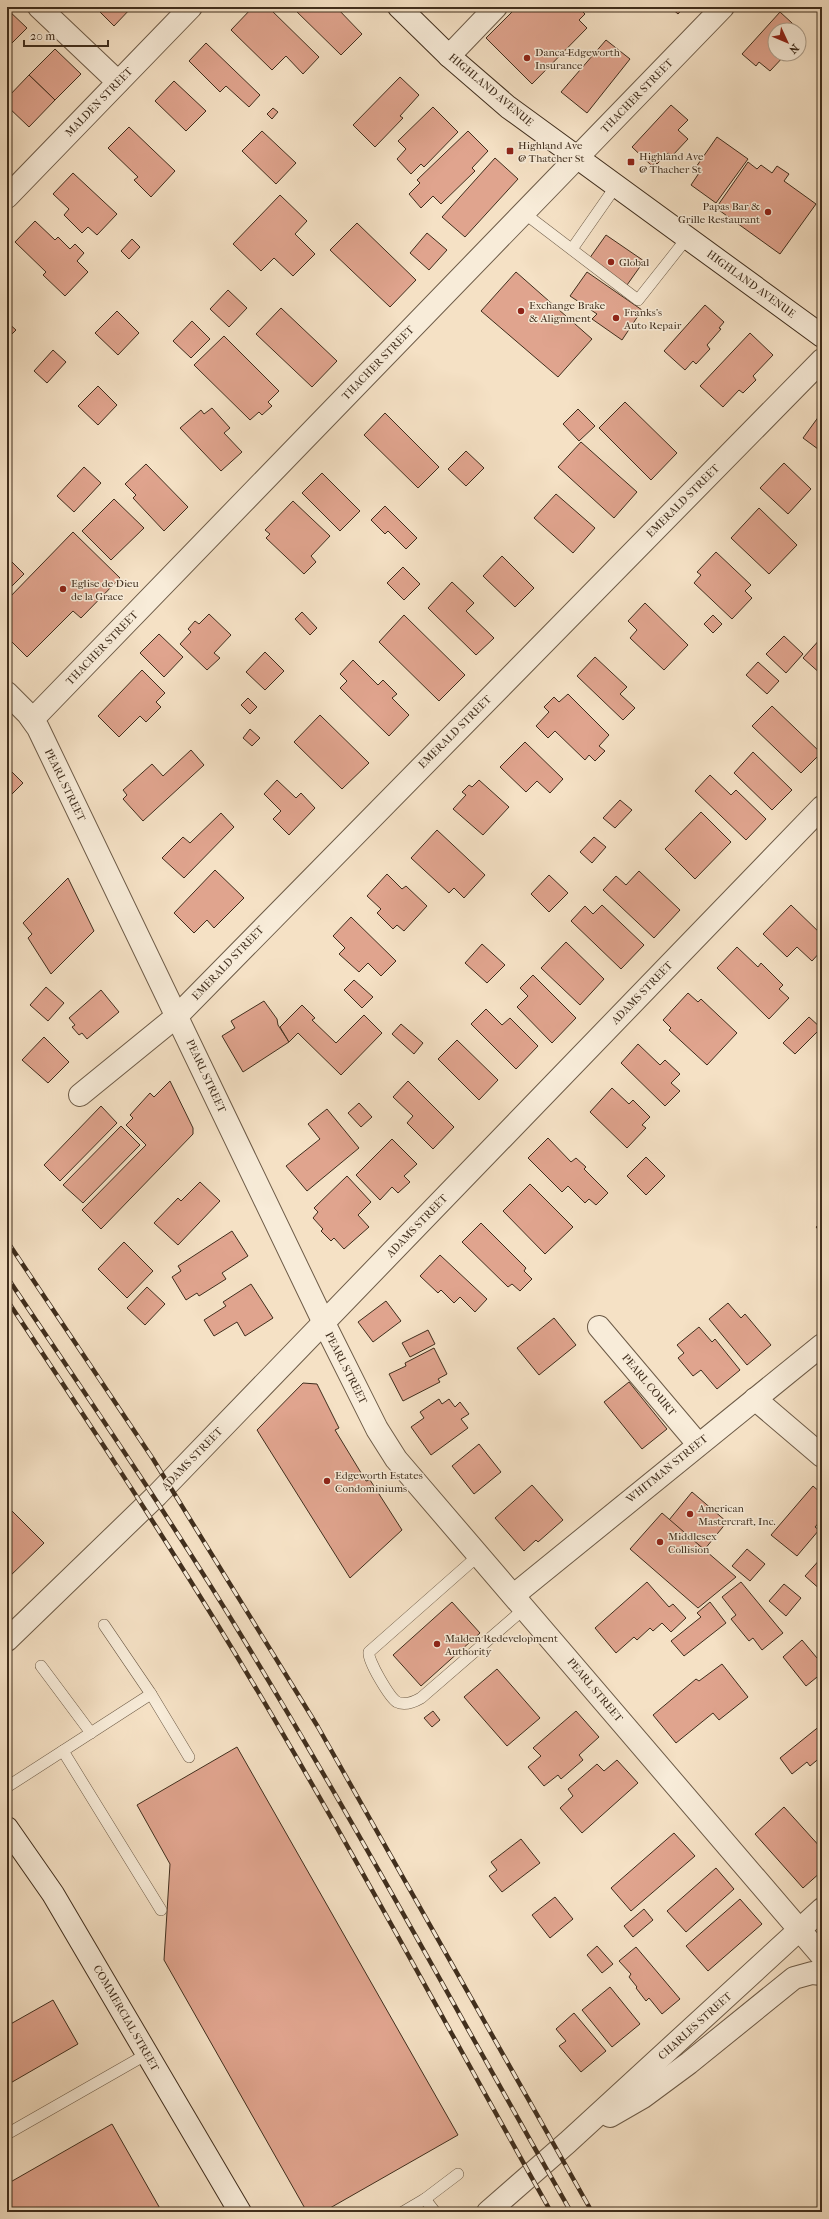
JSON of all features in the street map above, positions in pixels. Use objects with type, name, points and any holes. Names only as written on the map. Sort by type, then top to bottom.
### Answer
[{"type":"street","points":[[39,7],[118,82]]},
{"type":"street","name":"MALDEN STREET","points":[[7,197],[191,7]]},
{"type":"street","name":"HIGHLAND AVENUE","points":[[399,7],[449,56],[492,94],[577,158],[822,336]]},
{"type":"street","points":[[449,56],[496,7]]},
{"type":"street","name":"THACHER STREET","points":[[33,719],[723,7]]},
{"type":"street","name":"EMERALD STREET","points":[[80,1095],[177,1016],[822,360]]},
{"type":"street","name":"PEARL STREET","points":[[7,693],[33,719],[324,1324],[377,1429],[396,1459],[822,1956]]},
{"type":"street","name":"ADAMS STREET","points":[[7,1640],[157,1495],[324,1324],[822,807]]},
{"type":"street","name":"PEARL COURT","points":[[599,1327],[698,1444]]},
{"type":"street","name":"WHITMAN STREET","points":[[519,1601],[698,1444],[822,1345]]},
{"type":"street","points":[[755,1399],[822,1456]]},
{"type":"street","name":"COMMERCIAL STREET","points":[[7,1828],[53,1894],[240,2212]]},
{"type":"street","name":"CHARLES STREET","points":[[488,2212],[568,2142],[822,1909]]},
{"type":"street","name":"CHARLES STREET","points":[[568,2142],[643,2097],[794,1978],[812,1973],[822,1974]]},
{"type":"lane","points":[[572,249],[616,186]]},
{"type":"lane","points":[[524,213],[638,300],[687,238]]},
{"type":"lane","points":[[479,1555],[369,1652],[370,1662],[391,1697],[399,1703],[404,1704],[421,1698],[519,1601]]},
{"type":"lane","points":[[104,1625],[151,1694],[189,1757]]},
{"type":"lane","points":[[41,1666],[91,1733]]},
{"type":"lane","points":[[7,1787],[151,1694]]},
{"type":"lane","points":[[63,1751],[161,1910]]},
{"type":"lane","points":[[7,2134],[147,2054]]},
{"type":"lane","points":[[403,2212],[425,2199],[458,2174]]},
{"type":"lane","points":[[425,2199],[435,2212]]},
{"type":"building","points":[[95,7],[132,7],[114,26]]},
{"type":"building","points":[[253,7],[268,7],[319,57],[303,74],[286,56],[272,70],[231,30]]},
{"type":"building","points":[[336,7],[362,34],[341,55],[293,8]]},
{"type":"building","points":[[517,7],[578,7],[585,14],[579,20],[587,28],[532,84],[486,38]]},
{"type":"building","points":[[670,7],[684,7],[678,14]]},
{"type":"building","points":[[7,9],[27,28],[7,48]]},
{"type":"building","points":[[780,12],[791,22],[771,22]]},
{"type":"building","points":[[767,26],[767,62],[778,62],[770,71],[759,62],[756,66],[742,54]]},
{"type":"building","points":[[606,40],[630,59],[587,113],[561,92]]},
{"type":"building","points":[[206,43],[260,95],[249,107],[226,86],[220,92],[189,61]]},
{"type":"building","points":[[55,49],[81,74],[55,100],[29,75]]},
{"type":"building","points":[[29,75],[55,100],[29,127],[7,106],[7,98]]},
{"type":"building","points":[[400,77],[419,95],[400,116],[403,118],[375,147],[353,125]]},
{"type":"building","points":[[174,81],[206,111],[186,131],[155,101]]},
{"type":"building","points":[[671,105],[688,120],[678,130],[688,139],[672,156],[668,153],[657,164],[655,162],[652,166],[632,147]]},
{"type":"building","points":[[433,107],[458,132],[424,167],[421,164],[411,174],[397,159],[406,149],[398,141]]},
{"type":"building","points":[[273,108],[278,112],[272,119],[267,114]]},
{"type":"building","points":[[129,127],[175,171],[151,197],[134,180],[138,177],[108,148]]},
{"type":"building","points":[[262,131],[296,163],[276,184],[242,151]]},
{"type":"building","points":[[468,131],[488,151],[472,168],[475,171],[441,204],[433,196],[421,208],[409,194],[420,183],[417,180]]},
{"type":"building","points":[[717,137],[748,159],[716,203],[691,185],[701,170],[696,167]]},
{"type":"building","points":[[495,158],[518,179],[465,237],[442,217]]},
{"type":"building","points":[[748,162],[757,169],[761,165],[772,173],[777,166],[789,174],[784,181],[816,204],[780,254],[716,208]]},
{"type":"building","points":[[73,173],[117,214],[97,235],[88,227],[82,233],[64,215],[69,209],[53,194]]},
{"type":"building","points":[[280,195],[307,221],[295,234],[315,254],[293,276],[274,258],[261,271],[233,244]]},
{"type":"building","points":[[35,221],[55,240],[58,237],[70,249],[75,244],[84,253],[77,261],[88,272],[65,296],[43,275],[46,272],[15,242]]},
{"type":"building","points":[[357,223],[416,280],[390,307],[330,250]]},
{"type":"building","points":[[427,233],[447,250],[429,270],[410,253]]},
{"type":"building","points":[[606,235],[644,261],[627,285],[589,259]]},
{"type":"building","points":[[132,239],[140,247],[129,259],[121,251]]},
{"type":"building","points":[[516,272],[592,339],[558,377],[481,311]]},
{"type":"building","points":[[587,272],[642,310],[622,340],[592,319],[597,314],[570,296]]},
{"type":"building","points":[[228,290],[247,308],[229,327],[210,309]]},
{"type":"building","points":[[705,305],[724,322],[719,328],[721,329],[707,345],[710,349],[696,364],[693,361],[685,370],[664,351]]},
{"type":"building","points":[[281,308],[337,361],[312,387],[256,334]]},
{"type":"building","points":[[117,311],[139,333],[118,355],[95,333]]},
{"type":"building","points":[[192,321],[210,339],[191,358],[173,341]]},
{"type":"building","points":[[7,322],[16,330],[7,339]]},
{"type":"building","points":[[750,333],[773,355],[753,376],[756,380],[743,393],[739,390],[723,407],[700,386]]},
{"type":"building","points":[[224,336],[279,391],[268,402],[272,406],[262,415],[259,412],[250,420],[194,365]]},
{"type":"building","points":[[53,350],[66,362],[47,383],[34,371]]},
{"type":"building","points":[[98,386],[117,405],[98,425],[78,406]]},
{"type":"building","points":[[625,402],[677,453],[651,480],[599,428]]},
{"type":"building","points":[[212,408],[230,428],[224,433],[242,452],[221,471],[180,428],[201,410],[204,414]]},
{"type":"building","points":[[578,409],[595,426],[579,441],[563,424]]},
{"type":"building","points":[[822,412],[822,452],[803,438]]},
{"type":"building","points":[[385,413],[439,467],[418,488],[364,435]]},
{"type":"building","points":[[581,442],[637,492],[614,518],[558,467]]},
{"type":"building","points":[[466,451],[484,468],[466,486],[448,469]]},
{"type":"building","points":[[784,463],[811,489],[788,514],[760,488]]},
{"type":"building","points":[[146,464],[188,507],[164,531],[133,498],[136,495],[125,484]]},
{"type":"building","points":[[84,467],[101,483],[74,512],[57,496]]},
{"type":"building","points":[[322,473],[360,511],[340,531],[302,493]]},
{"type":"building","points":[[556,494],[595,528],[573,553],[534,518]]},
{"type":"building","points":[[114,499],[144,528],[111,560],[82,531]]},
{"type":"building","points":[[293,501],[330,536],[311,556],[316,562],[304,574],[266,538],[270,534],[265,530]]},
{"type":"building","points":[[385,506],[417,538],[406,549],[388,531],[385,534],[371,520]]},
{"type":"building","points":[[759,508],[797,545],[769,574],[731,538]]},
{"type":"building","name":"Eglise de Dieu de la Grace","points":[[73,532],[120,578],[81,618],[73,611],[27,657],[7,637],[7,600]]},
{"type":"building","points":[[716,552],[751,585],[745,591],[752,598],[732,619],[694,583],[701,575],[697,572]]},
{"type":"building","points":[[502,556],[534,588],[515,607],[483,576]]},
{"type":"building","points":[[7,557],[24,574],[7,591]]},
{"type":"building","points":[[403,567],[420,584],[404,600],[387,583]]},
{"type":"building","points":[[452,582],[474,603],[466,611],[494,638],[476,655],[428,608]]},
{"type":"building","points":[[645,603],[688,645],[664,670],[630,638],[637,630],[628,621]]},
{"type":"building","points":[[302,612],[317,628],[310,635],[295,619]]},
{"type":"building","points":[[209,614],[231,635],[214,653],[220,658],[207,670],[180,644],[191,632],[188,629],[195,621],[199,624]]},
{"type":"building","points":[[404,615],[465,675],[439,701],[379,642]]},
{"type":"building","points":[[713,615],[722,624],[713,633],[704,624]]},
{"type":"building","points":[[159,634],[183,657],[164,677],[140,653]]},
{"type":"building","points":[[784,636],[803,654],[786,673],[766,654]]},
{"type":"building","points":[[822,637],[822,675],[803,658]]},
{"type":"building","points":[[265,652],[284,671],[265,690],[246,672]]},
{"type":"building","points":[[595,657],[627,687],[620,694],[635,708],[623,720],[577,676]]},
{"type":"building","points":[[353,660],[378,685],[383,680],[397,694],[392,698],[409,715],[389,736],[340,688],[347,681],[340,674]]},
{"type":"building","points":[[758,662],[779,681],[767,694],[746,675]]},
{"type":"building","points":[[142,670],[165,693],[156,702],[161,707],[146,722],[140,716],[119,737],[98,716]]},
{"type":"building","points":[[568,694],[609,735],[599,746],[605,751],[595,761],[589,755],[585,760],[555,731],[548,738],[536,726],[549,712],[544,707],[554,697],[559,702]]},
{"type":"building","points":[[248,698],[257,707],[250,714],[241,705]]},
{"type":"building","points":[[772,706],[821,753],[801,773],[752,726]]},
{"type":"building","points":[[320,715],[369,763],[342,789],[294,742]]},
{"type":"building","points":[[250,729],[260,738],[252,746],[243,738]]},
{"type":"building","points":[[525,742],[563,779],[550,793],[537,781],[526,792],[500,767]]},
{"type":"building","points":[[191,750],[204,765],[143,821],[123,799],[127,795],[123,790],[152,764],[163,776]]},
{"type":"building","points":[[753,752],[792,790],[772,810],[734,773]]},
{"type":"building","points":[[9,769],[23,783],[7,799],[7,771]]},
{"type":"building","points":[[710,775],[731,795],[736,790],[766,819],[746,840],[695,791]]},
{"type":"building","points":[[277,780],[296,798],[301,793],[315,808],[289,835],[273,819],[281,811],[264,794]]},
{"type":"building","points":[[479,780],[509,807],[483,835],[453,809],[466,795],[462,792],[469,785],[472,787]]},
{"type":"building","points":[[620,800],[632,810],[615,828],[603,818]]},
{"type":"building","points":[[701,812],[731,842],[695,879],[665,849]]},
{"type":"building","points":[[221,813],[234,827],[184,878],[162,858],[183,837],[190,843]]},
{"type":"building","points":[[437,830],[485,875],[464,898],[454,888],[449,893],[411,858]]},
{"type":"building","points":[[594,837],[606,847],[592,863],[580,852]]},
{"type":"building","points":[[215,870],[244,898],[214,928],[207,920],[194,933],[174,913]]},
{"type":"building","points":[[639,871],[680,910],[654,938],[603,890],[616,876],[626,885]]},
{"type":"building","points":[[387,874],[402,889],[406,886],[427,906],[404,931],[397,925],[393,929],[377,913],[381,909],[367,896]]},
{"type":"building","points":[[549,875],[568,893],[549,912],[531,894]]},
{"type":"building","points":[[68,878],[94,931],[51,974],[28,938],[32,934],[23,923]]},
{"type":"building","points":[[602,905],[644,945],[621,969],[571,921],[585,906],[593,914]]},
{"type":"building","points":[[791,905],[822,935],[822,950],[812,961],[797,947],[787,957],[763,934]]},
{"type":"building","points":[[351,917],[396,961],[381,976],[368,963],[359,972],[339,954],[345,948],[333,936]]},
{"type":"building","points":[[566,942],[604,979],[580,1005],[541,968]]},
{"type":"building","points":[[482,944],[505,965],[487,983],[465,963]]},
{"type":"building","points":[[737,947],[758,967],[761,963],[783,985],[779,989],[789,998],[769,1019],[717,968]]},
{"type":"building","points":[[533,975],[576,1018],[552,1043],[517,1007],[528,996],[520,988]]},
{"type":"building","points":[[354,980],[373,997],[362,1008],[344,990]]},
{"type":"building","points":[[46,987],[64,1003],[48,1021],[30,1005]]},
{"type":"building","points":[[101,990],[119,1012],[87,1039],[82,1033],[79,1035],[72,1027],[75,1025],[69,1018]]},
{"type":"building","points":[[688,993],[698,1002],[701,999],[737,1033],[707,1065],[669,1030],[671,1028],[663,1020]]},
{"type":"building","points":[[264,1001],[277,1019],[278,1025],[289,1042],[243,1072],[222,1036],[235,1028],[231,1021]]},
{"type":"building","points":[[302,1005],[315,1018],[312,1020],[336,1043],[364,1015],[382,1033],[341,1075],[298,1033],[289,1042],[280,1027]]},
{"type":"building","points":[[486,1009],[502,1025],[510,1018],[538,1046],[516,1069],[471,1024]]},
{"type":"building","points":[[809,1017],[821,1028],[795,1054],[783,1043]]},
{"type":"building","points":[[401,1024],[423,1043],[414,1054],[392,1034]]},
{"type":"building","points":[[44,1037],[69,1062],[48,1083],[22,1060]]},
{"type":"building","points":[[457,1040],[498,1080],[479,1100],[438,1059]]},
{"type":"building","points":[[638,1044],[660,1065],[665,1060],[680,1074],[671,1083],[680,1091],[665,1106],[621,1063]]},
{"type":"building","points":[[170,1081],[193,1128],[193,1134],[101,1229],[82,1210],[146,1145],[126,1125],[133,1118],[130,1115],[150,1093],[154,1097]]},
{"type":"building","points":[[408,1081],[454,1127],[433,1149],[407,1123],[413,1116],[393,1097]]},
{"type":"building","points":[[612,1088],[629,1104],[633,1100],[650,1117],[642,1125],[646,1128],[627,1148],[590,1112]]},
{"type":"building","points":[[359,1103],[372,1117],[361,1127],[348,1113]]},
{"type":"building","points":[[101,1106],[117,1123],[60,1181],[44,1165]]},
{"type":"building","points":[[327,1109],[359,1148],[307,1191],[286,1166],[320,1139],[308,1124]]},
{"type":"building","points":[[121,1126],[140,1145],[83,1203],[63,1185]]},
{"type":"building","points":[[548,1138],[571,1162],[576,1158],[586,1167],[584,1169],[608,1193],[596,1205],[589,1199],[585,1203],[568,1186],[562,1192],[528,1158]]},
{"type":"building","points":[[392,1139],[417,1164],[404,1176],[410,1182],[398,1193],[392,1187],[380,1200],[356,1175]]},
{"type":"building","points":[[646,1157],[665,1176],[646,1195],[627,1176]]},
{"type":"building","points":[[347,1176],[371,1202],[358,1215],[369,1227],[344,1249],[334,1238],[331,1241],[321,1231],[323,1229],[313,1218],[318,1212],[314,1208]]},
{"type":"building","points":[[200,1182],[220,1201],[178,1245],[154,1223],[178,1198],[181,1201]]},
{"type":"building","points":[[530,1184],[573,1227],[545,1254],[503,1211]]},
{"type":"building","points":[[481,1223],[526,1268],[524,1271],[532,1279],[520,1291],[512,1284],[508,1287],[462,1242]]},
{"type":"building","points":[[822,1223],[822,1234],[816,1227]]},
{"type":"building","points":[[232,1231],[248,1256],[222,1273],[226,1279],[199,1296],[197,1293],[186,1300],[172,1277],[181,1271],[178,1266]]},
{"type":"building","points":[[124,1242],[153,1271],[127,1298],[98,1269]]},
{"type":"building","points":[[440,1255],[487,1299],[475,1312],[460,1297],[454,1303],[441,1290],[438,1293],[420,1276]]},
{"type":"building","points":[[251,1284],[273,1318],[245,1336],[237,1322],[214,1336],[204,1320],[226,1306],[223,1302]]},
{"type":"building","points":[[147,1287],[165,1304],[145,1325],[127,1308]]},
{"type":"building","points":[[386,1301],[401,1321],[373,1342],[358,1322]]},
{"type":"building","points":[[728,1303],[741,1318],[745,1314],[771,1345],[747,1365],[709,1319]]},
{"type":"building","points":[[554,1318],[576,1345],[539,1375],[517,1348]]},
{"type":"building","points":[[699,1327],[712,1342],[715,1339],[740,1370],[717,1389],[701,1370],[693,1376],[678,1358],[684,1353],[677,1345]]},
{"type":"building","points":[[428,1330],[435,1344],[410,1357],[402,1343]]},
{"type":"building","points":[[434,1348],[447,1374],[438,1379],[440,1382],[403,1401],[389,1374],[406,1366],[405,1363]]},
{"type":"building","points":[[629,1382],[667,1429],[642,1449],[604,1402]]},
{"type":"building","name":"Edgeworth Estates Condominiums","points":[[303,1383],[317,1384],[339,1428],[335,1430],[366,1481],[370,1480],[402,1530],[350,1578],[257,1430]]},
{"type":"building","points":[[439,1399],[442,1404],[449,1399],[455,1407],[460,1402],[469,1414],[461,1419],[468,1428],[431,1455],[411,1427],[424,1418],[420,1412]]},
{"type":"building","points":[[479,1444],[501,1472],[474,1494],[452,1466]]},
{"type":"building","points":[[532,1485],[563,1520],[538,1542],[536,1540],[524,1551],[495,1518]]},
{"type":"building","points":[[813,1486],[822,1494],[822,1519],[815,1527],[819,1530],[797,1556],[771,1535]]},
{"type":"building","points":[[692,1492],[727,1522],[704,1550],[669,1520]]},
{"type":"building","points":[[7,1506],[44,1543],[7,1579]]},
{"type":"building","points":[[662,1513],[736,1577],[698,1608],[630,1549]]},
{"type":"building","points":[[747,1549],[765,1564],[750,1581],[732,1566]]},
{"type":"building","points":[[822,1557],[822,1591],[805,1576]]},
{"type":"building","points":[[647,1582],[669,1607],[673,1604],[686,1618],[671,1632],[662,1623],[653,1631],[650,1628],[637,1640],[634,1637],[616,1653],[595,1628]]},
{"type":"building","points":[[741,1582],[783,1633],[762,1650],[753,1638],[749,1641],[731,1619],[736,1615],[722,1597]]},
{"type":"building","points":[[784,1584],[801,1598],[786,1616],[769,1601]]},
{"type":"building","name":"Malden Redevelopment Authority","points":[[452,1602],[480,1633],[421,1686],[393,1655]]},
{"type":"building","points":[[710,1602],[726,1623],[684,1656],[671,1641],[701,1617],[697,1613]]},
{"type":"building","points":[[802,1640],[822,1664],[822,1673],[806,1686],[783,1657]]},
{"type":"building","points":[[722,1664],[748,1697],[719,1720],[713,1713],[676,1743],[653,1715],[696,1679],[699,1681]]},
{"type":"building","points":[[497,1669],[540,1718],[507,1746],[464,1697]]},
{"type":"building","points":[[433,1711],[440,1720],[432,1727],[424,1718]]},
{"type":"building","points":[[576,1711],[599,1737],[579,1755],[583,1760],[561,1779],[558,1775],[544,1786],[528,1767],[541,1756],[533,1748]]},
{"type":"building","points":[[821,1725],[822,1756],[810,1766],[807,1762],[792,1774],[780,1758]]},
{"type":"building","points":[[237,1747],[458,2135],[323,2212],[307,2212],[164,1960],[170,1864],[137,1805]]},
{"type":"building","points":[[617,1760],[638,1783],[582,1833],[560,1808],[573,1796],[568,1789],[597,1764],[604,1771]]},
{"type":"building","points":[[784,1807],[822,1849],[822,1871],[803,1888],[755,1834]]},
{"type":"building","points":[[674,1833],[695,1856],[631,1911],[611,1888]]},
{"type":"building","points":[[521,1839],[540,1863],[502,1892],[489,1876],[497,1870],[491,1862]]},
{"type":"building","points":[[716,1868],[734,1889],[686,1932],[667,1911]]},
{"type":"building","points":[[555,1897],[573,1919],[550,1938],[532,1915]]},
{"type":"building","points":[[740,1899],[762,1924],[708,1971],[686,1946]]},
{"type":"building","points":[[644,1909],[653,1920],[633,1937],[624,1926]]},
{"type":"building","points":[[597,1946],[613,1964],[602,1973],[587,1955]]},
{"type":"building","points":[[636,1947],[680,1999],[662,2014],[649,1998],[646,2001],[629,1977],[631,1974],[619,1961]]},
{"type":"building","points":[[610,1987],[640,2024],[612,2047],[582,2010]]},
{"type":"building","points":[[53,2000],[78,2044],[7,2085],[7,2026]]},
{"type":"building","points":[[574,2013],[606,2051],[581,2072],[559,2046],[566,2041],[556,2029]]},
{"type":"building","points":[[112,2124],[162,2212],[7,2212],[7,2184]]},
{"type":"railway","points":[[7,1241],[153,1459],[318,1727],[592,2212]]},
{"type":"railway","points":[[7,1277],[159,1505],[247,1645],[371,1856],[571,2212]]},
{"type":"railway","points":[[7,1300],[167,1544],[262,1699],[305,1772],[551,2212]]},
{"type":"place","name":"Danca-Edgeworth Insurance","points":[[527,58]]},
{"type":"place","name":"Highland Ave @ Thatcher St","points":[[510,151]]},
{"type":"place","name":"Highland Ave @ Thacher St","points":[[631,162]]},
{"type":"place","name":"Papas Bar & Grille Restaurant","points":[[768,212]]},
{"type":"place","name":"Global","points":[[611,262]]},
{"type":"place","name":"Exchange Brake & Alignment","points":[[521,311]]},
{"type":"place","name":"Franks's Auto Repair","points":[[616,318]]},
{"type":"place","name":"Eglise de Dieu de la Grace","points":[[63,589]]},
{"type":"place","name":"Edgeworth Estates Condominiums","points":[[327,1481]]},
{"type":"place","name":"American Mastercraft, Inc.","points":[[690,1514]]},
{"type":"place","name":"Middlesex Collision","points":[[660,1542]]},
{"type":"place","name":"Malden Redevelopment Authority","points":[[437,1644]]}]
